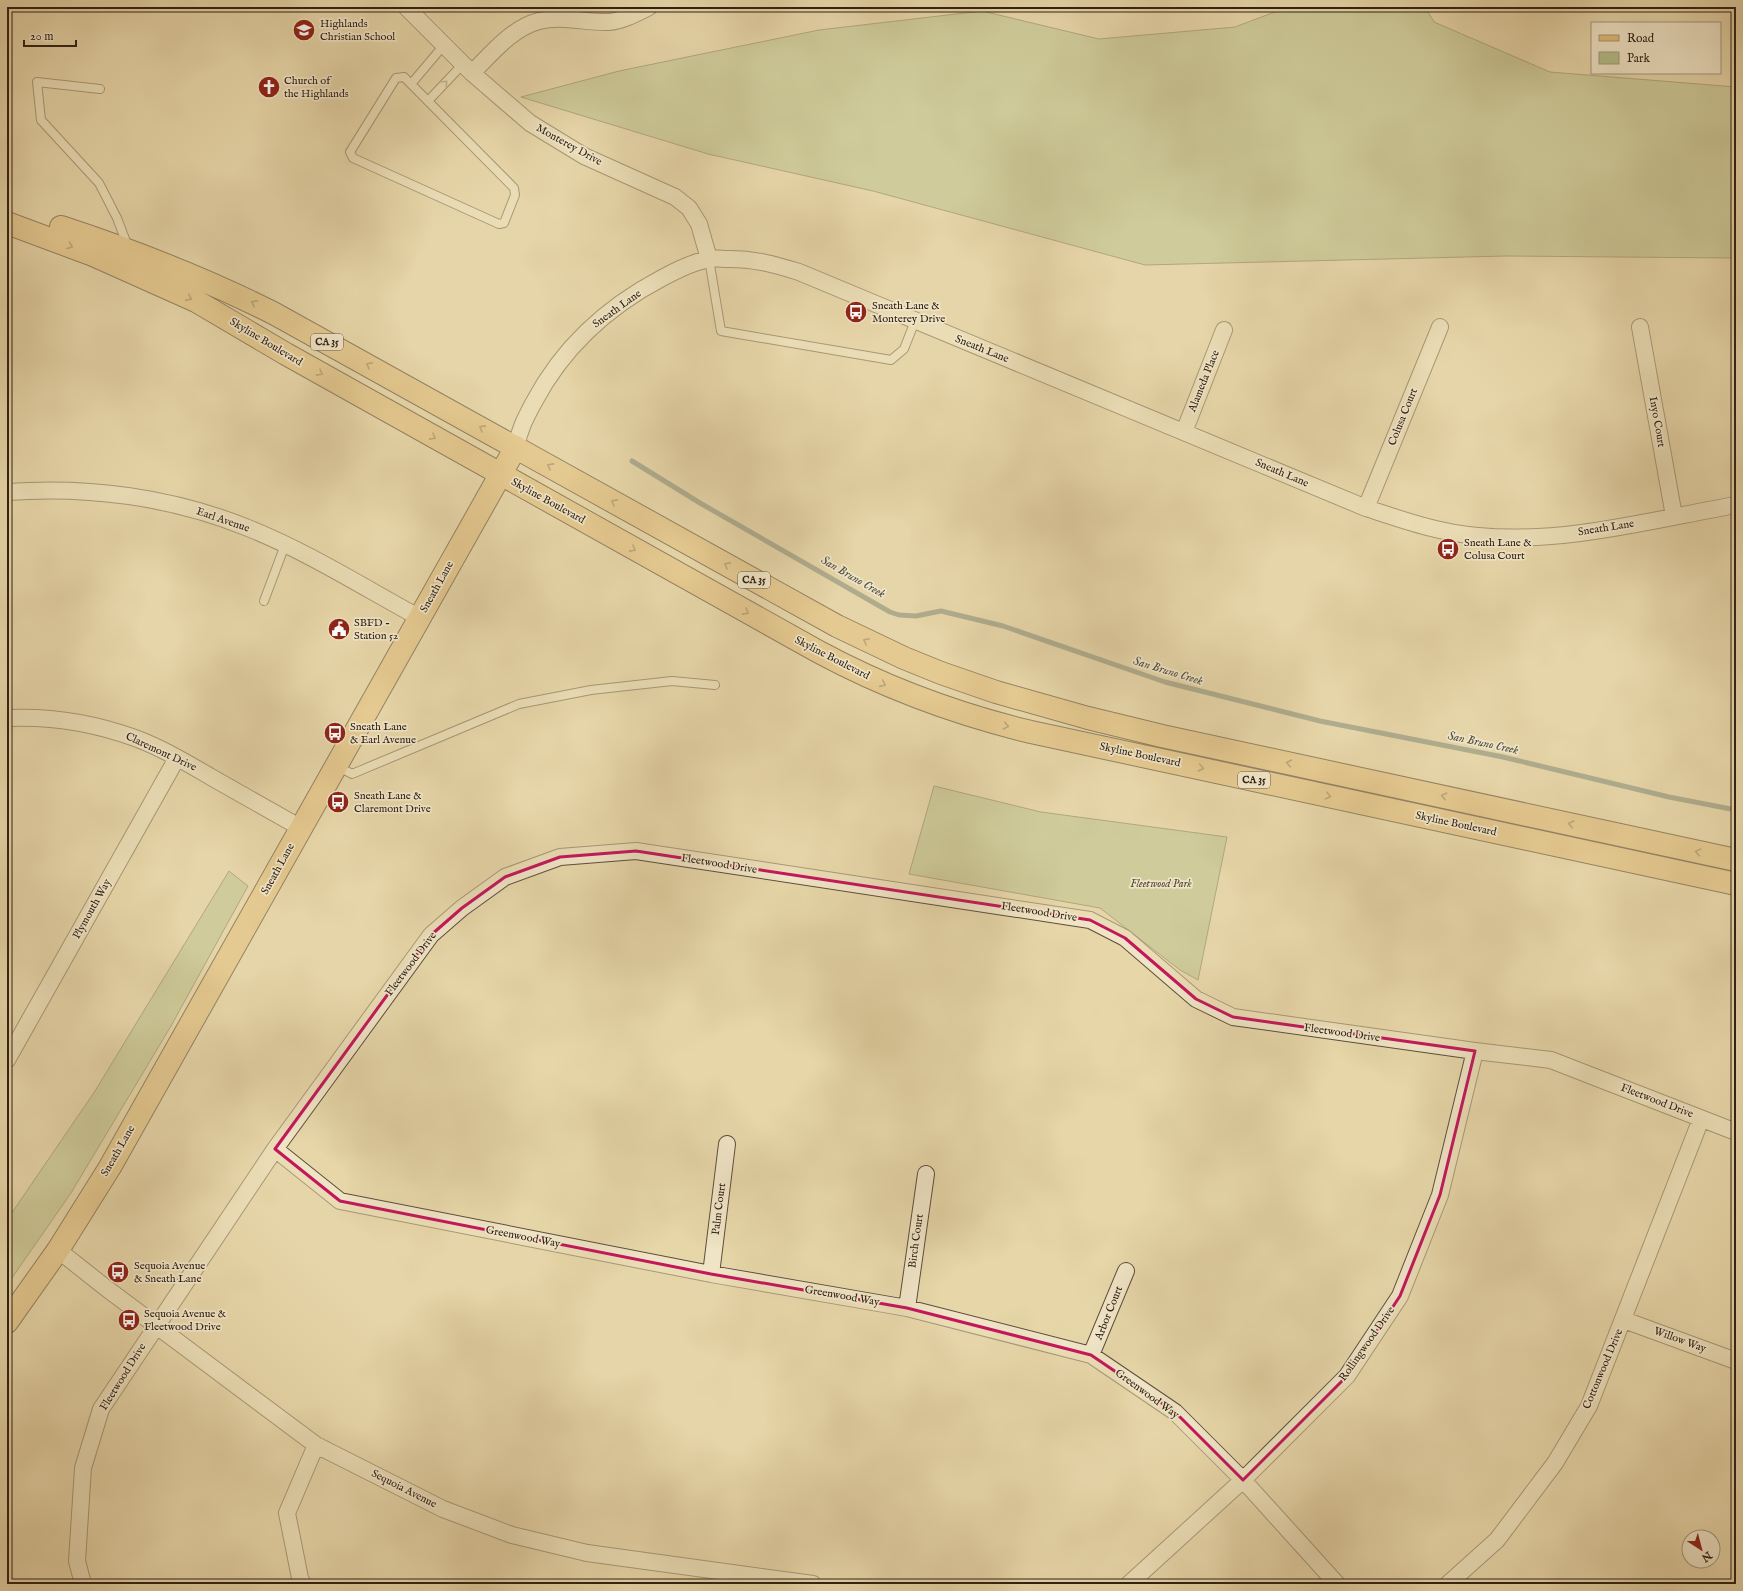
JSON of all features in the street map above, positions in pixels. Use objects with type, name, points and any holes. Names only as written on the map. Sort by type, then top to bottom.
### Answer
[{"type":"main road","name":"CA 35","points":[[7,210],[130,251],[204,280],[275,314],[837,626],[941,674],[990,691],[1125,728],[1736,860]]},
{"type":"main road","name":"Skyline Boulevard","points":[[7,223],[93,255],[196,301],[286,354],[501,475],[852,670],[887,686],[958,712],[1031,732],[1736,884]]},
{"type":"main road","name":"Sneath Lane","points":[[7,1322],[58,1250],[117,1155],[516,447]]},
{"type":"street","name":"Monterey Drive","points":[[406,7],[468,68],[530,123],[556,141],[584,156],[675,197],[689,208],[699,224],[710,259]]},
{"type":"street","points":[[468,68],[518,30],[539,21],[560,18],[588,22],[611,22],[633,16],[649,7]]},
{"type":"street","name":"Sneath Lane","points":[[516,447],[520,430],[542,386],[563,356],[589,329],[621,304],[649,285],[676,271],[710,259],[742,259],[768,262],[799,272],[1366,508],[1440,530],[1477,536],[1520,538],[1593,531],[1736,505]]},
{"type":"street","name":"Colusa Court","points":[[1366,508],[1440,327]]},
{"type":"street","name":"Inyo Court","points":[[1640,327],[1674,516]]},
{"type":"street","name":"Alameda Place","points":[[1184,432],[1224,330]]},
{"type":"street","name":"Earl Avenue","points":[[7,492],[51,490],[87,491],[149,500],[190,509],[229,521],[285,544],[420,618]]},
{"type":"street","name":"Claremont Drive","points":[[7,718],[42,718],[91,725],[136,739],[177,758],[301,828]]},
{"type":"street","name":"Plymouth Way","points":[[7,1060],[177,758]]},
{"type":"street","name":"Fleetwood Drive","points":[[83,1584],[77,1560],[83,1468],[101,1409],[156,1325],[275,1149],[431,936],[462,908],[505,877],[560,856],[636,851],[1090,920],[1125,938],[1196,999],[1233,1017],[1475,1051],[1551,1060],[1736,1132]]},
{"type":"street","name":"Rollingwood Drive","points":[[1129,1584],[1243,1480],[1347,1376],[1400,1296],[1440,1195],[1475,1051]]},
{"type":"street","name":"Cottonwood Drive","points":[[1448,1584],[1497,1540],[1555,1463],[1589,1406],[1624,1320],[1701,1119]]},
{"type":"street","name":"Palm Court","points":[[711,1274],[727,1144]]},
{"type":"street","name":"Greenwood Way","points":[[275,1149],[340,1201],[711,1274],[907,1308],[1091,1355],[1175,1412],[1243,1480],[1337,1584]]},
{"type":"street","name":"Birch Court","points":[[907,1308],[926,1174]]},
{"type":"street","name":"Sequoia Avenue","points":[[58,1250],[316,1445],[443,1509],[512,1535],[587,1553],[741,1579],[813,1584]]},
{"type":"street","name":"Arbor Court","points":[[1091,1355],[1126,1271]]},
{"type":"street","name":"Willow Way","points":[[1624,1320],[1736,1361]]},
{"type":"street","points":[[303,1584],[300,1578],[287,1513],[316,1445]]},
{"type":"lane","points":[[410,84],[444,45]]},
{"type":"lane","points":[[428,101],[468,68]]},
{"type":"lane","points":[[404,77],[410,84],[514,188],[515,195],[504,223],[499,224],[353,158],[350,152],[396,78],[404,77]]},
{"type":"lane","points":[[100,89],[37,82],[41,120],[99,183],[117,218],[130,251]]},
{"type":"lane","points":[[710,259],[721,331],[891,360],[904,349],[915,320]]},
{"type":"lane","points":[[264,601],[285,544]]},
{"type":"lane","points":[[336,765],[352,774],[519,704],[591,690],[672,681],[715,685]]},
{"type":"highlighted area","points":[[636,851],[1090,920],[1125,938],[1196,999],[1233,1017],[1475,1051],[1440,1195],[1400,1296],[1347,1376],[1243,1480],[1175,1412],[1091,1355],[907,1308],[711,1274],[340,1201],[275,1149],[431,935],[462,908],[505,877],[560,857]]},
{"type":"green space","points":[[1288,7],[1425,7],[1434,22],[1550,72],[1736,87],[1736,258],[1506,256],[1145,265],[873,191],[708,154],[521,97],[619,71],[819,30],[982,11],[1099,39],[1235,27]]},
{"type":"green space","name":"Fleetwood Park","points":[[934,786],[1041,812],[1227,837],[1198,980],[1180,970],[1100,908],[909,874]]},
{"type":"green space","points":[[229,871],[248,886],[171,1026],[71,1193],[7,1285],[7,1220],[95,1091]]},
{"type":"waterway","name":"San Bruno Creek","points":[[632,461],[700,503],[890,612],[899,615],[916,616],[941,611],[1003,626],[1165,682],[1320,721],[1503,757],[1669,797],[1736,810]]},
{"type":"place","name":"Highlands Christian School","points":[[304,30]]},
{"type":"place","name":"Church of the Highlands","points":[[269,87]]},
{"type":"place","name":"Sneath Lane & Monterey Drive","points":[[856,312]]},
{"type":"place","name":"Sneath Lane & Colusa Court","points":[[1448,549]]},
{"type":"place","name":"SBFD - Station 52","points":[[339,629]]},
{"type":"place","name":"Sneath Lane & Earl Avenue","points":[[335,733]]},
{"type":"place","name":"Sneath Lane & Claremont Drive","points":[[338,802]]},
{"type":"place","name":"Sequoia Avenue & Sneath Lane","points":[[118,1272]]},
{"type":"place","name":"Sequoia Avenue & Fleetwood Drive","points":[[129,1320]]}]
